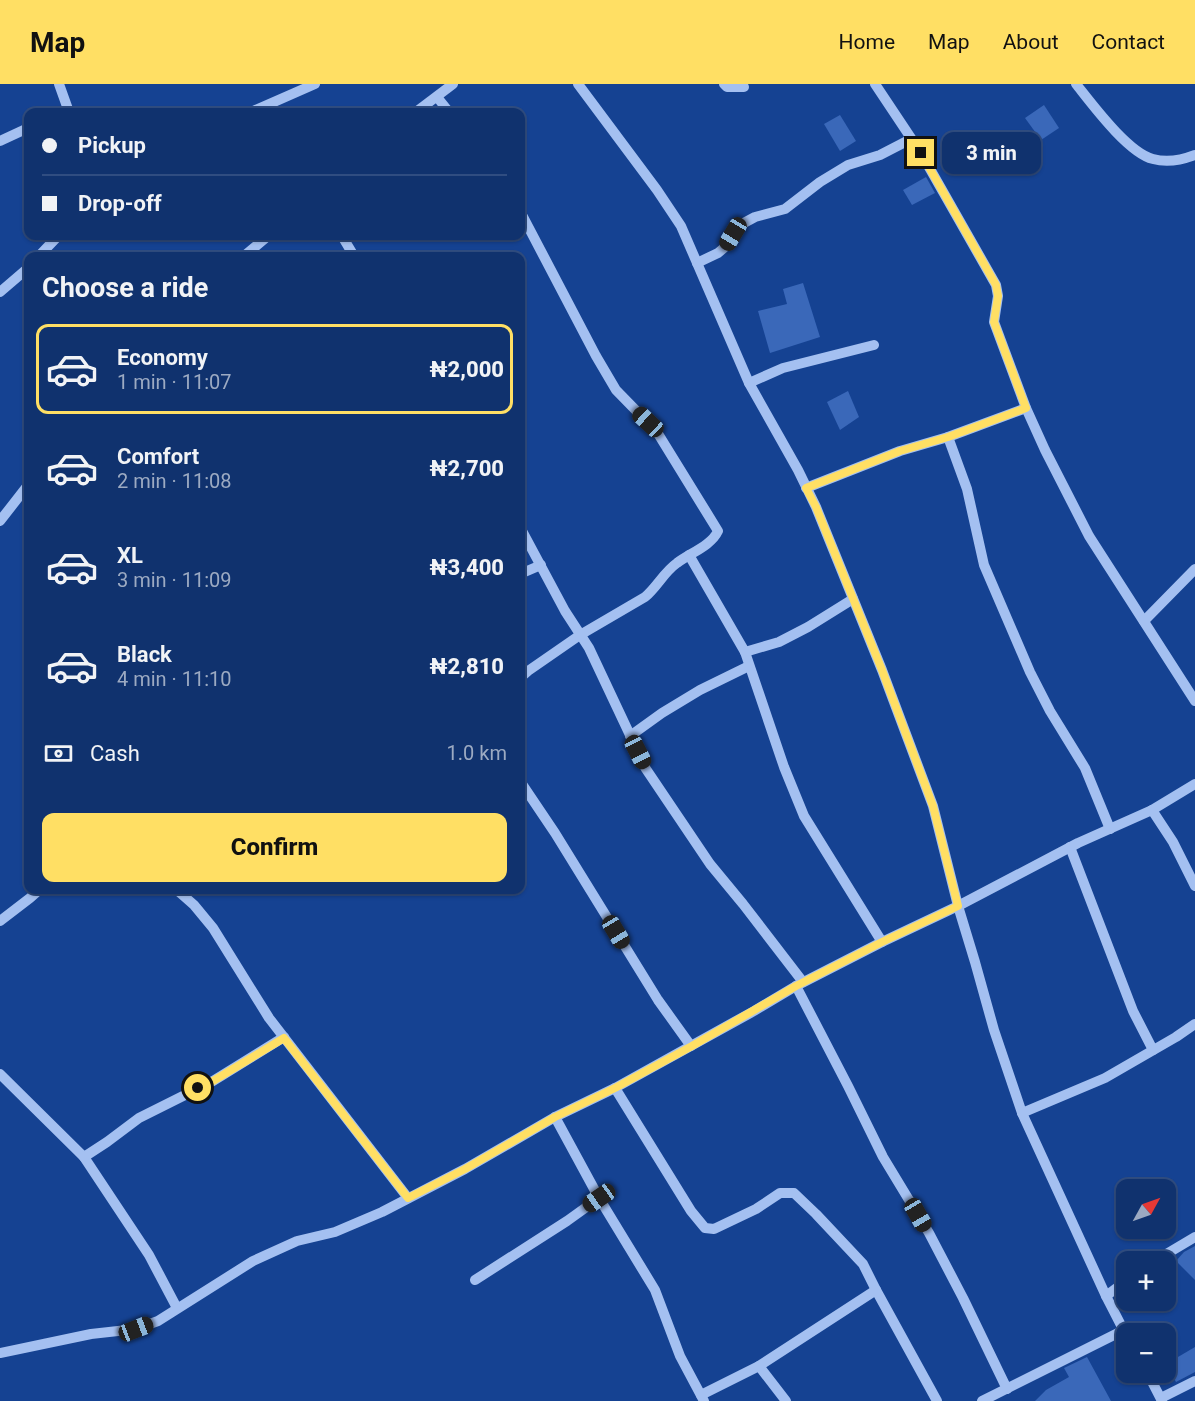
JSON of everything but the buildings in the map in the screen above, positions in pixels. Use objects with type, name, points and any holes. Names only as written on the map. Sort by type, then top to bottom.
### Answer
[{"type":"street","points":[[59,84],[67,107]]},
{"type":"street","points":[[260,108],[315,84]]},
{"type":"street","points":[[422,108],[453,84]]},
{"type":"street","points":[[578,84],[681,226],[748,383],[798,470],[816,507],[882,670],[933,806],[958,906],[994,1030],[1022,1113],[1120,1323]]},
{"type":"street","points":[[724,84],[727,87],[744,87]]},
{"type":"street","points":[[875,84],[921,153],[996,285],[998,296],[994,322],[1026,408],[1089,536],[1195,701]]},
{"type":"street","points":[[1076,84],[1137,152],[1154,159],[1179,161],[1195,155]]},
{"type":"street","points":[[437,97],[446,108]]},
{"type":"street","points":[[0,141],[24,130]]},
{"type":"street","points":[[697,263],[725,247],[742,224],[755,217],[785,209],[848,165],[880,155],[911,139]]},
{"type":"street","points":[[525,221],[616,390],[657,432],[718,531],[715,537],[676,563],[645,597],[580,635],[525,674]]},
{"type":"street","points":[[43,252],[54,240]]},
{"type":"street","points":[[249,252],[263,240]]},
{"type":"street","points":[[0,292],[24,271]]},
{"type":"street","points":[[748,383],[783,368],[874,345]]},
{"type":"street","points":[[806,488],[900,451],[948,437],[1026,408]]},
{"type":"street","points":[[948,437],[967,489],[984,565],[1030,672],[1050,711],[1085,768],[1110,829]]},
{"type":"street","points":[[0,520],[24,490]]},
{"type":"street","points":[[525,536],[589,648],[646,769],[710,864],[743,904],[799,984],[883,1156],[944,1261],[1007,1389]]},
{"type":"street","points":[[689,555],[745,652],[784,767],[804,816],[882,942]]},
{"type":"street","points":[[525,572],[541,565]]},
{"type":"street","points":[[1144,621],[1195,569]]},
{"type":"street","points":[[745,652],[779,642],[808,627],[853,598]]},
{"type":"street","points":[[630,736],[699,690],[749,666]]},
{"type":"street","points":[[0,1353],[91,1334],[136,1329],[158,1321],[253,1261],[297,1241],[335,1232],[382,1212],[465,1169],[555,1117],[615,1088],[692,1046],[799,984],[958,906],[1070,847],[1152,810],[1195,784]]},
{"type":"street","points":[[525,789],[555,833],[658,1000],[692,1046]]},
{"type":"street","points":[[1152,810],[1173,842],[1195,886]]},
{"type":"street","points":[[1070,847],[1133,1011],[1153,1050]]},
{"type":"street","points":[[0,921],[34,894]]},
{"type":"street","points":[[182,894],[213,927],[269,1018],[408,1198]]},
{"type":"street","points":[[1022,1113],[1105,1078],[1195,1024]]},
{"type":"street","points":[[84,1157],[139,1118],[213,1081],[284,1038]]},
{"type":"street","points":[[0,1074],[84,1157],[149,1255],[177,1308]]},
{"type":"street","points":[[615,1088],[691,1211],[705,1228],[714,1229],[726,1225],[780,1193],[794,1193],[824,1222],[863,1264],[937,1401]]},
{"type":"street","points":[[555,1117],[599,1198],[655,1290],[680,1356],[702,1398],[759,1366],[876,1290]]},
{"type":"street","points":[[475,1280],[599,1198]]},
{"type":"street","points":[[1171,1251],[1195,1237]]},
{"type":"street","points":[[1106,1296],[1116,1288]]},
{"type":"street","points":[[982,1401],[1116,1337]]},
{"type":"street","points":[[759,1366],[786,1401]]},
{"type":"street","points":[[1153,1383],[1162,1400],[1195,1381]]},
{"type":"route","points":[[198,1088],[284,1038],[408,1198],[465,1169],[555,1117],[615,1088],[692,1046],[796,986],[958,906],[933,806],[882,670],[816,507],[806,488],[864,464],[948,437],[1026,408],[994,322],[998,296],[996,285],[921,153]]}]
